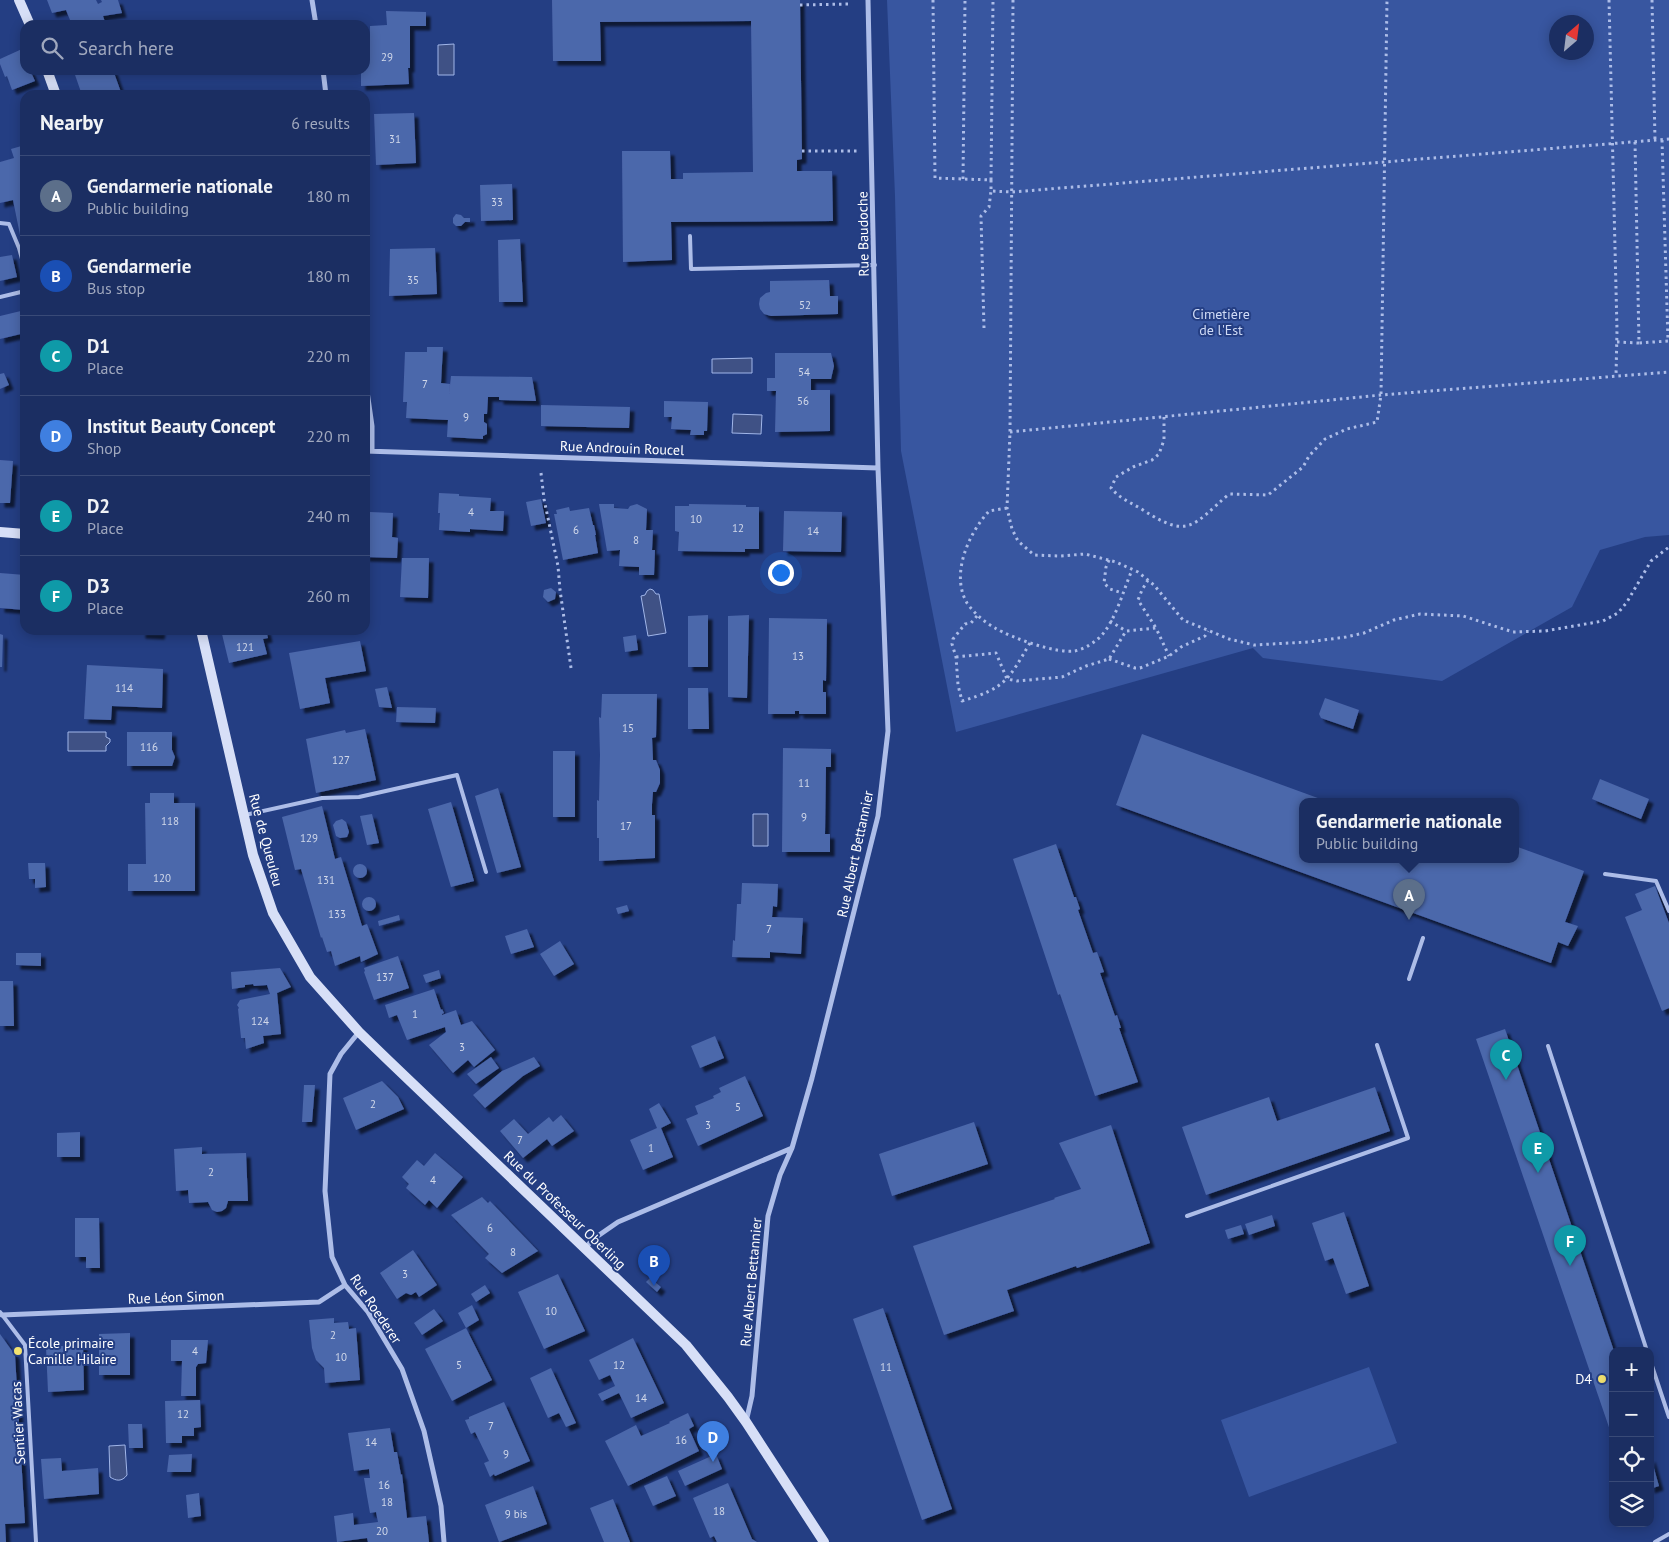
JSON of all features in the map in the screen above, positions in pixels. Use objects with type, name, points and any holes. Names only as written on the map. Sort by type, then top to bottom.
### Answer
[{"type":"street","points":[[20,0],[28,20]]},
{"type":"street","points":[[312,0],[315,20]]},
{"type":"street","name":"Rue Baudoche","points":[[868,0],[878,468]]},
{"type":"street","points":[[49,75],[54,90]]},
{"type":"street","points":[[324,75],[325,90]]},
{"type":"street","points":[[370,412],[372,451]]},
{"type":"street","name":"Rue Androuin Roucel","points":[[372,451],[878,468]]},
{"type":"street","name":"Rue Albert Bettannier","points":[[746,1422],[752,1396],[768,1216],[780,1175],[792,1148],[812,1078],[878,816],[888,731],[878,468]]},
{"type":"street","points":[[0,532],[20,534]]},
{"type":"street","name":"Rue de Queuleu","points":[[202,635],[253,855],[273,913],[310,977],[359,1032]]},
{"type":"street","name":"Rue du Professeur Oberling","points":[[359,1032],[686,1345],[746,1422],[824,1542]]},
{"type":"street","name":"Rue Roederer","points":[[359,1032],[341,1054],[330,1074],[325,1191],[332,1257],[345,1285],[368,1312],[402,1369],[424,1431],[440,1506],[444,1542]]},
{"type":"street","points":[[585,1249],[592,1240],[618,1222],[792,1148]]},
{"type":"street","name":"Rue Léon Simon","points":[[1,1313],[319,1302],[345,1285]]},
{"type":"lane","points":[[0,223],[9,224],[20,252]]},
{"type":"lane","points":[[690,236],[691,270],[875,265]]},
{"type":"lane","points":[[0,297],[20,292]]},
{"type":"lane","points":[[244,815],[322,798],[359,797],[457,775],[486,872]]},
{"type":"lane","points":[[1605,874],[1656,881],[1669,911]]},
{"type":"lane","points":[[1408,979],[1422,938]]},
{"type":"lane","points":[[1187,1216],[1408,1138],[1377,1045]]},
{"type":"lane","points":[[1548,1046],[1646,1347]]},
{"type":"lane","name":"Sentier Wacas","points":[[1,1313],[25,1345],[36,1542]]},
{"type":"lane","points":[[1654,1372],[1669,1417]]},
{"type":"lane","points":[[1655,1542],[1669,1534]]},
{"type":"path","points":[[933,0],[936,178],[991,180]]},
{"type":"path","points":[[962,179],[965,0]]},
{"type":"path","points":[[984,328],[981,216],[989,207],[991,192],[993,0]]},
{"type":"path","points":[[1014,0],[1008,508],[1012,529],[1018,541],[1034,554],[1060,556],[1085,554],[1109,560],[1132,570],[1154,585],[1183,620],[1229,639],[1254,645],[1308,642],[1346,637],[1364,633],[1394,620],[1420,614],[1463,616],[1513,632],[1545,631],[1603,621],[1618,613],[1627,602],[1651,561],[1669,547]]},
{"type":"path","points":[[1164,417],[1164,440],[1159,454],[1152,460],[1133,467],[1116,477],[1111,488],[1117,496],[1168,525],[1183,527],[1195,523],[1229,494],[1268,495],[1303,467],[1324,439],[1347,429],[1377,422],[1382,396],[1387,0]]},
{"type":"path","points":[[1609,0],[1617,342],[1616,376]]},
{"type":"path","points":[[1652,0],[1655,140]]},
{"type":"path","points":[[800,5],[839,4]]},
{"type":"path","points":[[991,192],[1012,192],[1669,139]]},
{"type":"path","points":[[1617,342],[1669,341],[1662,140]]},
{"type":"path","points":[[1635,142],[1639,343]]},
{"type":"path","points":[[802,151],[872,151]]},
{"type":"path","points":[[1010,432],[1382,396],[1669,372]]},
{"type":"path","points":[[542,457],[540,477],[558,566],[571,668]]},
{"type":"path","points":[[1008,508],[988,511],[980,520],[965,550],[961,566],[966,601],[977,616],[995,628],[1030,643],[1056,650],[1074,651],[1086,648],[1108,628],[1132,570]]},
{"type":"path","points":[[1109,560],[1104,582],[1110,589],[1122,593]]},
{"type":"path","points":[[1148,580],[1138,600],[1156,628],[1170,656]]},
{"type":"path","points":[[977,616],[971,623],[965,624],[953,639],[952,644],[956,657],[958,685],[962,700],[988,693],[1007,679],[1030,643]]},
{"type":"path","points":[[1110,621],[1126,631],[1156,628]]},
{"type":"path","points":[[1007,679],[1017,681],[1062,677],[1109,658],[1126,631]]},
{"type":"path","points":[[1109,658],[1135,668],[1140,668],[1170,656],[1181,647],[1205,636],[1208,631]]},
{"type":"path","points":[[956,657],[996,653],[1007,679]]},
{"type":"green space","name":"Cimetière de l'Est","points":[[887,0],[1669,0],[1669,535],[1645,537],[1600,550],[1572,607],[1442,681],[1263,658],[1253,648],[956,732],[901,451],[895,196]]},
{"type":"green space","points":[[1369,1367],[1397,1443],[1249,1497],[1221,1420]]},
{"type":"shaded area","points":[[454,44],[454,75],[438,75],[438,45]]},
{"type":"shaded area","points":[[752,358],[752,373],[712,373],[712,359]]},
{"type":"shaded area","points":[[733,414],[762,415],[761,434],[732,433]]},
{"type":"shaded area","points":[[650,589],[659,594],[666,633],[648,636],[641,596],[645,595]]},
{"type":"shaded area","points":[[68,732],[106,732],[106,737],[110,739],[110,742],[106,746],[106,751],[68,751]]},
{"type":"shaded area","points":[[753,814],[768,814],[768,846],[753,846]]},
{"type":"shaded area","points":[[125,1445],[127,1475],[121,1480],[117,1480],[110,1477],[109,1446]]},
{"type":"building","points":[[47,0],[96,0],[98,4],[102,2],[101,0],[118,0],[122,13],[103,16],[104,20],[70,20],[66,10],[52,13]]},
{"type":"building","points":[[552,0],[800,0],[802,159],[797,160],[797,171],[832,171],[833,221],[671,222],[672,260],[623,262],[622,151],[670,151],[671,179],[683,179],[683,173],[753,172],[751,21],[600,22],[601,61],[553,61]]},
{"type":"building","points":[[386,11],[426,12],[426,26],[410,26],[409,84],[361,86],[361,75],[370,75],[370,26],[387,25]]},
{"type":"building","points":[[20,50],[20,75],[32,75],[35,81],[12,90],[7,76],[5,77],[0,59]]},
{"type":"building","points":[[75,75],[115,75],[120,90],[80,90]]},
{"type":"building","points":[[414,113],[416,163],[376,165],[374,114]]},
{"type":"building","points":[[20,146],[20,235],[13,200],[0,203],[0,162],[14,158],[11,149]]},
{"type":"building","points":[[512,184],[513,220],[481,221],[480,185]]},
{"type":"building","points":[[456,214],[464,218],[470,218],[470,222],[456,226],[453,223],[453,218]]},
{"type":"building","points":[[520,239],[523,302],[499,302],[498,240]]},
{"type":"building","points":[[435,248],[437,294],[389,296],[390,249]]},
{"type":"building","points":[[12,255],[17,277],[0,281],[0,257]]},
{"type":"building","points":[[829,280],[830,296],[838,296],[838,314],[771,316],[764,314],[760,309],[760,298],[770,292],[770,281]]},
{"type":"building","points":[[20,311],[20,334],[0,339],[0,316]]},
{"type":"building","points":[[427,347],[443,347],[441,383],[450,384],[449,394],[451,376],[532,377],[536,401],[499,400],[499,397],[488,397],[487,414],[484,414],[487,434],[483,436],[483,439],[447,437],[448,420],[406,418],[407,402],[403,402],[405,352],[427,352]]},
{"type":"building","points":[[775,353],[831,353],[834,366],[831,379],[811,379],[811,390],[830,390],[830,431],[775,432],[776,391],[767,391],[767,378],[775,378]]},
{"type":"building","points":[[4,373],[9,385],[0,389],[0,374]]},
{"type":"building","points":[[664,401],[708,402],[707,431],[704,431],[704,435],[690,435],[691,430],[671,429],[672,417],[664,417]]},
{"type":"building","points":[[541,405],[630,407],[629,428],[541,426]]},
{"type":"building","points":[[0,460],[13,461],[10,503],[0,503]]},
{"type":"building","points":[[439,493],[491,498],[490,511],[504,511],[503,531],[470,529],[470,532],[439,530]]},
{"type":"building","points":[[541,499],[546,523],[531,526],[526,502]]},
{"type":"building","points":[[599,504],[614,504],[614,508],[628,509],[630,506],[637,504],[647,509],[646,530],[653,530],[652,550],[655,550],[654,575],[639,575],[639,567],[619,566],[620,550],[607,551]]},
{"type":"building","points":[[689,504],[759,507],[759,549],[745,549],[745,552],[678,551],[679,532],[675,531],[675,506],[689,506]]},
{"type":"building","points":[[569,507],[570,511],[589,508],[596,535],[598,553],[563,560],[554,514],[557,514],[556,510]]},
{"type":"building","points":[[784,511],[842,512],[841,552],[783,551]]},
{"type":"building","points":[[370,512],[393,513],[392,537],[398,538],[397,558],[370,557]]},
{"type":"building","points":[[402,558],[429,558],[428,598],[400,597]]},
{"type":"building","points":[[0,573],[20,575],[20,610],[0,608]]},
{"type":"building","points":[[551,588],[556,592],[555,599],[548,602],[543,597],[544,590]]},
{"type":"building","points":[[708,615],[708,667],[688,667],[688,616]]},
{"type":"building","points":[[749,615],[747,698],[728,697],[728,616]]},
{"type":"building","points":[[769,618],[827,619],[826,681],[823,680],[823,692],[826,692],[826,714],[799,714],[799,711],[795,711],[795,714],[768,714]]},
{"type":"building","points":[[0,634],[3,635],[2,667],[0,667]]},
{"type":"building","points":[[222,635],[267,635],[268,638],[263,639],[267,654],[229,663]]},
{"type":"building","points":[[636,635],[638,650],[625,652],[623,637]]},
{"type":"building","points":[[360,641],[366,671],[325,678],[330,703],[300,709],[289,653]]},
{"type":"building","points":[[87,665],[163,669],[162,708],[112,706],[111,720],[84,719]]},
{"type":"building","points":[[387,687],[392,708],[379,707],[375,689]]},
{"type":"building","points":[[688,688],[708,688],[709,729],[688,729]]},
{"type":"building","points":[[602,694],[657,694],[656,737],[652,738],[653,760],[656,760],[660,770],[660,783],[656,792],[653,792],[652,804],[652,815],[655,815],[655,858],[599,861],[597,800],[599,801],[599,717],[601,718]]},
{"type":"building","points":[[1325,698],[1359,710],[1353,729],[1321,718],[1319,714]]},
{"type":"building","points":[[397,707],[436,708],[435,723],[396,722]]},
{"type":"building","points":[[365,729],[376,780],[316,793],[306,739],[345,730],[346,733]]},
{"type":"building","points":[[127,732],[172,732],[172,750],[175,757],[172,766],[127,766]]},
{"type":"building","points":[[1142,734],[1318,798],[1299,798],[1299,863],[1519,863],[1519,847],[1584,871],[1565,922],[1578,926],[1568,946],[1558,942],[1551,963],[1116,805]]},
{"type":"building","points":[[783,748],[831,749],[831,767],[826,767],[825,834],[830,834],[830,852],[782,852]]},
{"type":"building","points":[[553,751],[575,751],[575,817],[553,817]]},
{"type":"building","points":[[1600,779],[1649,799],[1641,819],[1592,799]]},
{"type":"building","points":[[498,788],[521,867],[497,873],[475,796]]},
{"type":"building","points":[[150,793],[174,793],[174,803],[195,803],[195,891],[128,891],[128,864],[146,864],[145,803],[150,803]]},
{"type":"building","points":[[451,802],[474,881],[451,887],[428,809]]},
{"type":"building","points":[[322,806],[335,859],[341,857],[362,926],[367,924],[378,954],[361,962],[360,956],[335,966],[331,951],[327,952],[321,938],[301,869],[295,870],[282,817]]},
{"type":"building","points":[[372,814],[379,843],[367,845],[360,816]]},
{"type":"building","points":[[342,819],[346,822],[349,832],[347,837],[340,838],[336,836],[333,825],[336,821]]},
{"type":"building","points":[[1056,844],[1074,897],[1076,897],[1080,909],[1078,910],[1093,953],[1097,952],[1104,972],[1100,973],[1115,1016],[1117,1015],[1121,1028],[1119,1028],[1138,1082],[1095,1096],[1060,994],[1058,995],[1013,859]]},
{"type":"building","points":[[28,863],[45,863],[46,887],[35,888],[35,879],[29,879]]},
{"type":"building","points":[[357,864],[363,864],[367,871],[363,878],[357,878],[353,874],[353,868]]},
{"type":"building","points":[[742,883],[778,884],[777,907],[773,906],[772,917],[803,918],[801,954],[770,952],[770,958],[732,957],[737,904],[741,904]]},
{"type":"building","points":[[1655,886],[1669,923],[1669,1008],[1662,1011],[1625,917],[1642,910],[1635,894]]},
{"type":"building","points":[[366,897],[372,897],[376,904],[372,911],[366,911],[362,907],[362,901]]},
{"type":"building","points":[[627,905],[629,911],[618,914],[616,908]]},
{"type":"building","points":[[399,915],[400,920],[379,926],[378,921]]},
{"type":"building","points":[[527,929],[534,947],[511,954],[505,936]]},
{"type":"building","points":[[560,941],[574,964],[554,976],[540,954]]},
{"type":"building","points":[[16,953],[41,953],[41,966],[16,965]]},
{"type":"building","points":[[398,956],[409,988],[374,1000],[364,968]]},
{"type":"building","points":[[280,968],[291,987],[277,993],[281,1034],[263,1036],[264,1043],[246,1049],[245,1038],[241,1038],[239,1008],[237,1005],[240,1000],[270,994],[267,985],[254,986],[253,984],[232,989],[231,972]]},
{"type":"building","points":[[439,970],[441,978],[426,983],[423,975]]},
{"type":"building","points":[[0,981],[13,981],[14,1026],[0,1026]]},
{"type":"building","points":[[434,989],[441,1010],[444,1013],[442,1015],[456,1010],[461,1025],[472,1021],[495,1050],[474,1067],[468,1060],[453,1073],[429,1045],[446,1032],[445,1027],[407,1040],[397,1015],[389,1018],[385,1005]]},
{"type":"building","points":[[1505,1029],[1613,1347],[1609,1347],[1609,1427],[1476,1039]]},
{"type":"building","points":[[715,1036],[724,1058],[700,1068],[691,1046]]},
{"type":"building","points":[[491,1057],[499,1068],[476,1084],[467,1074]]},
{"type":"building","points":[[534,1057],[540,1066],[523,1076],[485,1108],[473,1095],[502,1071]]},
{"type":"building","points":[[745,1076],[763,1116],[698,1146],[686,1119],[698,1114],[695,1106],[714,1098],[713,1096],[721,1092],[719,1088]]},
{"type":"building","points":[[382,1081],[398,1097],[404,1109],[356,1130],[343,1098]]},
{"type":"building","points":[[304,1085],[315,1085],[312,1122],[302,1122]]},
{"type":"building","points":[[1375,1087],[1390,1131],[1206,1195],[1182,1127],[1269,1097],[1277,1121]]},
{"type":"building","points":[[659,1103],[671,1123],[661,1128],[673,1157],[643,1170],[630,1140],[657,1128],[649,1109]]},
{"type":"building","points":[[561,1115],[574,1131],[552,1146],[547,1139],[523,1158],[500,1131],[514,1119],[528,1134],[549,1117],[553,1122]]},
{"type":"building","points":[[974,1122],[988,1164],[892,1196],[879,1154]]},
{"type":"building","points":[[1111,1125],[1150,1243],[1007,1290],[1014,1311],[944,1335],[913,1246],[1081,1189],[1059,1143]]},
{"type":"building","points":[[80,1132],[80,1157],[57,1157],[57,1133]]},
{"type":"building","points":[[202,1147],[202,1154],[246,1153],[248,1201],[228,1201],[226,1208],[217,1212],[212,1210],[208,1202],[189,1203],[188,1190],[176,1191],[174,1149]]},
{"type":"building","points":[[435,1153],[463,1177],[437,1208],[429,1200],[425,1205],[406,1188],[409,1184],[402,1177],[417,1160],[424,1166]]},
{"type":"building","points":[[482,1197],[488,1203],[490,1201],[538,1251],[502,1273],[485,1258],[489,1254],[451,1215]]},
{"type":"building","points":[[1344,1212],[1369,1286],[1346,1294],[1333,1258],[1325,1261],[1312,1223]]},
{"type":"building","points":[[1272,1215],[1275,1226],[1249,1235],[1245,1224]]},
{"type":"building","points":[[75,1218],[99,1218],[100,1268],[86,1268],[86,1257],[75,1257]]},
{"type":"building","points":[[1241,1225],[1244,1234],[1228,1239],[1225,1230]]},
{"type":"building","points":[[413,1250],[437,1285],[419,1297],[416,1292],[411,1295],[406,1293],[397,1299],[380,1273]]},
{"type":"building","points":[[558,1274],[585,1331],[544,1349],[518,1292]]},
{"type":"building","points":[[650,1278],[661,1287],[657,1292],[646,1282]]},
{"type":"building","points":[[485,1285],[490,1293],[476,1302],[471,1294]]},
{"type":"building","points":[[472,1305],[479,1320],[466,1328],[458,1313]]},
{"type":"building","points":[[883,1308],[952,1509],[922,1520],[853,1319]]},
{"type":"building","points":[[434,1309],[443,1321],[422,1335],[414,1323]]},
{"type":"building","points":[[334,1318],[334,1323],[348,1322],[349,1329],[356,1328],[360,1380],[325,1383],[324,1368],[316,1360],[312,1348],[309,1320]]},
{"type":"building","points":[[466,1328],[492,1380],[452,1401],[425,1349]]},
{"type":"building","points":[[130,1333],[130,1375],[99,1375],[99,1334]]},
{"type":"building","points":[[0,1334],[15,1355],[25,1523],[5,1524],[6,1542],[0,1542]]},
{"type":"building","points":[[633,1338],[664,1403],[631,1418],[619,1393],[602,1401],[598,1394],[615,1386],[610,1375],[599,1380],[589,1360]]},
{"type":"building","points":[[171,1340],[208,1340],[206,1363],[198,1364],[196,1367],[196,1396],[181,1396],[182,1361],[171,1361]]},
{"type":"building","points":[[83,1345],[84,1390],[48,1392],[46,1347]]},
{"type":"building","points":[[551,1368],[576,1423],[566,1427],[559,1413],[548,1418],[530,1378]]},
{"type":"building","points":[[200,1400],[201,1427],[194,1428],[194,1436],[182,1436],[182,1443],[166,1443],[165,1401]]},
{"type":"building","points":[[504,1402],[530,1461],[490,1477],[484,1463],[489,1461],[475,1432],[471,1434],[465,1420]]},
{"type":"building","points":[[688,1413],[694,1426],[689,1429],[699,1451],[628,1486],[605,1441],[636,1425],[641,1436]]},
{"type":"building","points":[[128,1424],[142,1424],[143,1448],[129,1448]]},
{"type":"building","points":[[390,1428],[394,1452],[397,1452],[402,1474],[407,1518],[426,1516],[429,1542],[368,1542],[367,1538],[337,1542],[334,1516],[353,1513],[354,1525],[378,1522],[376,1512],[370,1513],[367,1496],[364,1478],[370,1478],[369,1469],[354,1471],[348,1433]]},
{"type":"building","points":[[192,1454],[191,1472],[167,1472],[169,1455]]},
{"type":"building","points":[[716,1454],[722,1469],[685,1486],[678,1471]]},
{"type":"building","points":[[61,1458],[62,1471],[98,1468],[99,1494],[44,1499],[41,1459]]},
{"type":"building","points":[[1654,1468],[1659,1486],[1654,1488]]},
{"type":"building","points":[[667,1476],[676,1496],[653,1506],[644,1486]]},
{"type":"building","points":[[728,1483],[752,1539],[757,1542],[717,1542],[714,1536],[710,1538],[693,1498]]},
{"type":"building","points":[[533,1486],[547,1524],[499,1542],[485,1505]]},
{"type":"building","points":[[199,1493],[201,1516],[188,1518],[186,1495]]},
{"type":"building","points":[[613,1499],[630,1542],[604,1542],[590,1508]]},
{"type":"place","name":"Gendarmerie nationale","points":[[1409,920]]},
{"type":"place","name":"D1","points":[[1506,1080]]},
{"type":"place","name":"D2","points":[[1538,1173]]},
{"type":"place","name":"D3","points":[[1570,1266]]},
{"type":"place","name":"Gendarmerie","points":[[654,1286]]},
{"type":"place","name":"École primaire Camille Hilaire","points":[[18,1351]]},
{"type":"place","name":"D4","points":[[1602,1379]]},
{"type":"place","name":"Institut Beauty Concept","points":[[713,1462]]}]
